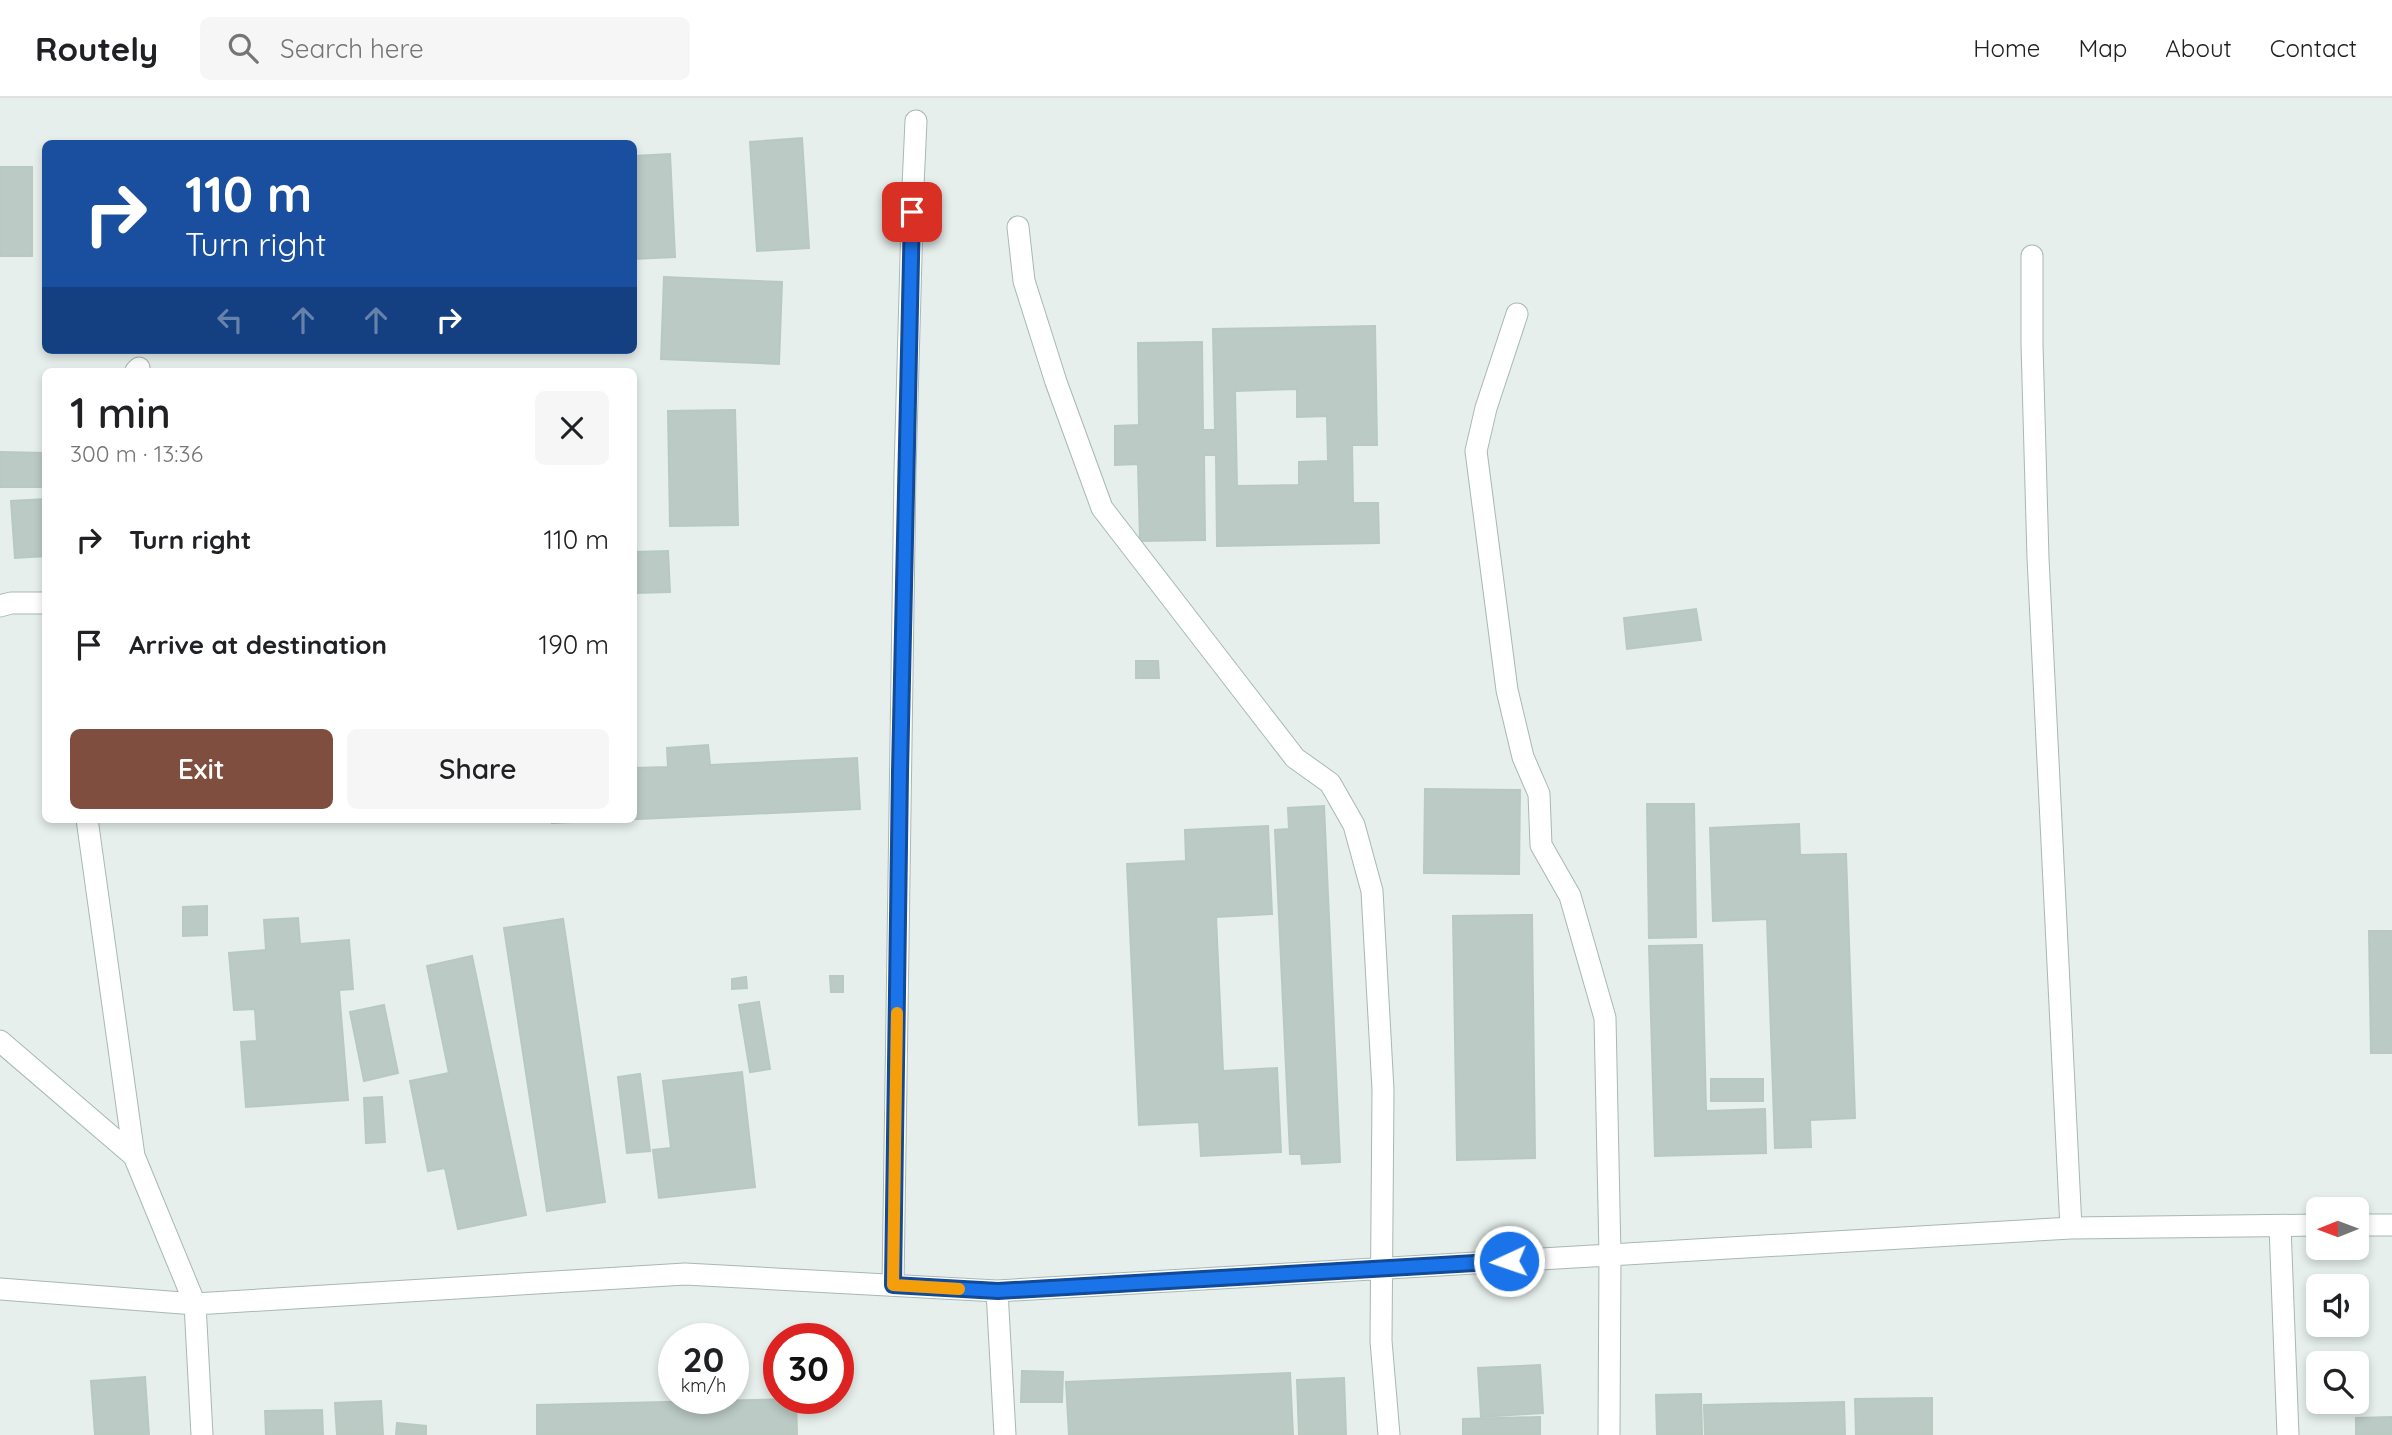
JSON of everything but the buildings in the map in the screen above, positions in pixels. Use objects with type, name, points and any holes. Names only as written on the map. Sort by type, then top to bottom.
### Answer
[{"type":"street","points":[[893,1285],[905,471],[916,121]]},
{"type":"street","points":[[1018,227],[1024,281],[1056,382],[1102,508],[1295,758],[1330,783],[1354,825],[1372,891],[1382,1090],[1381,1341],[1389,1435]]},
{"type":"street","points":[[2032,256],[2038,558],[2071,1228]]},
{"type":"street","points":[[1517,314],[1486,408],[1476,451],[1507,690],[1523,757],[1539,794],[1541,845],[1570,897],[1605,1018],[1610,1255],[1609,1435]]},
{"type":"street","points":[[0,606],[11,603],[42,603]]},
{"type":"street","points":[[88,823],[134,1157],[195,1304],[202,1435]]},
{"type":"street","points":[[0,1041],[134,1157]]},
{"type":"street","points":[[0,1289],[195,1304],[685,1274],[998,1291],[2071,1228],[2306,1225]]},
{"type":"street","points":[[2370,1225],[2392,1225]]},
{"type":"street","points":[[2280,1226],[2288,1435]]},
{"type":"street","points":[[998,1291],[1005,1435]]},
{"type":"slow traffic","points":[[897,1013],[893,1285],[959,1289]]},
{"type":"route","points":[[912,212],[905,471],[893,1285],[998,1291],[1509,1261]]}]
